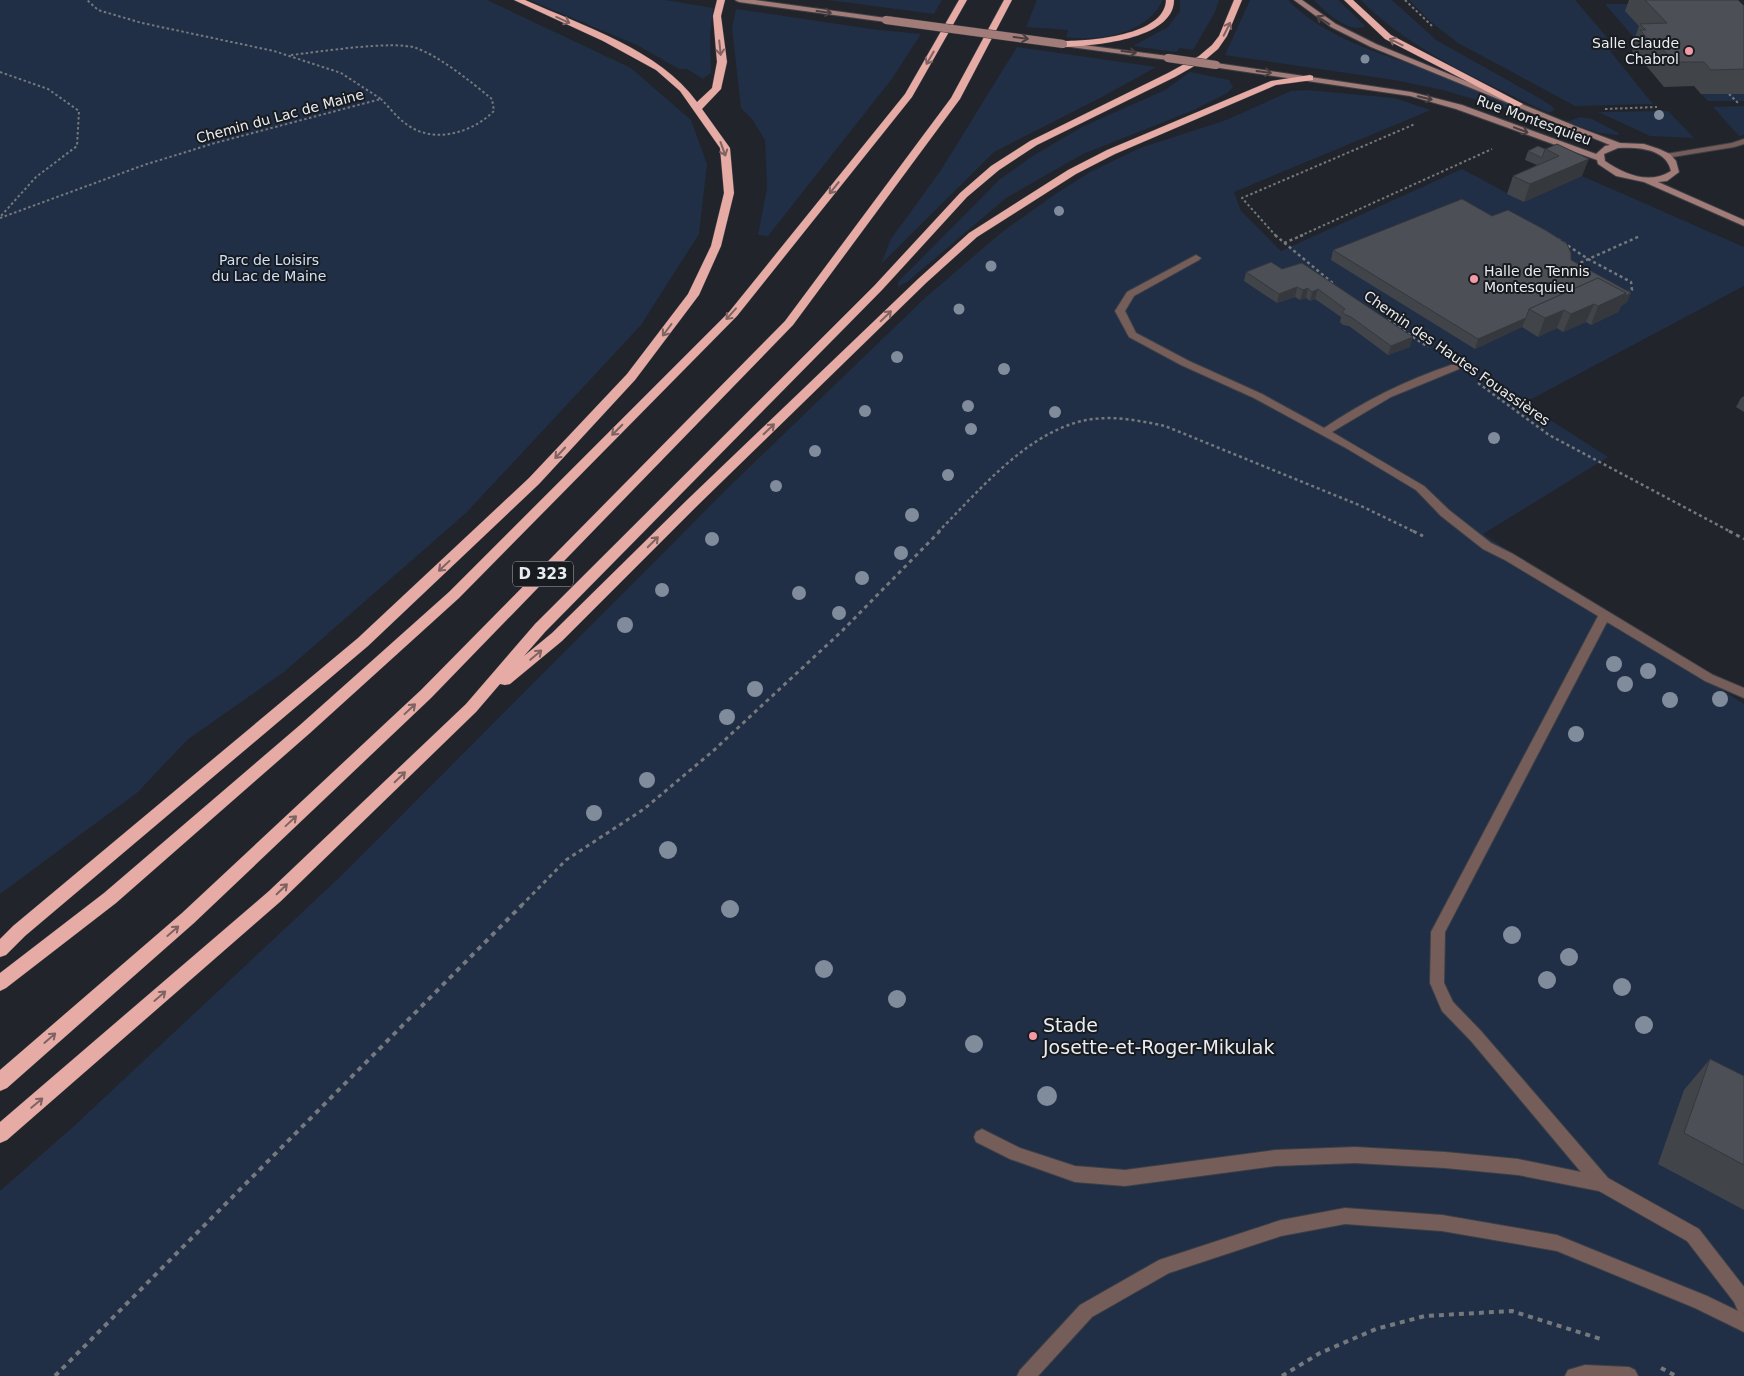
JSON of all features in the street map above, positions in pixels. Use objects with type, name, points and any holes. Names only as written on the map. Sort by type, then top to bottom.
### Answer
[{"type":"highway","points":[[0,950],[18,931],[363,642],[534,481],[631,377],[693,295],[716,246],[730,193],[725,148],[683,89],[659,68],[606,39],[518,0]]},
{"type":"highway","points":[[697,108],[716,89],[722,62],[717,16],[722,0]]},
{"type":"highway","name":"D 323","points":[[0,984],[110,898],[306,729],[454,595],[726,321],[909,95],[963,0]]},
{"type":"highway","name":"D 323","points":[[0,1082],[188,918],[426,694],[789,324],[955,99],[1008,0]]},
{"type":"highway","points":[[1063,44],[1108,41],[1136,33],[1161,19],[1168,11],[1170,0]]},
{"type":"highway","points":[[471,708],[540,628],[878,288],[977,183],[995,168],[1038,141],[1180,71],[1205,55],[1225,34],[1238,0]]},
{"type":"highway","points":[[1348,0],[1362,15],[1388,37],[1518,104]]},
{"type":"highway","points":[[0,1134],[274,896],[471,708],[557,637],[692,503],[922,281],[973,236],[1039,192],[1111,152],[1274,83],[1310,78]]},
{"type":"street","name":"Rue Montesquieu","points":[[739,0],[1398,91],[1459,107],[1600,158]]},
{"type":"street","name":"Rue Montesquieu","points":[[1298,0],[1316,15],[1352,36],[1518,104],[1555,122],[1618,145],[1638,146],[1666,156]]},
{"type":"street","points":[[1666,156],[1734,145],[1744,141]]},
{"type":"street","points":[[1618,145],[1600,153],[1600,158],[1605,167],[1619,174],[1647,180],[1744,223]]},
{"type":"street","points":[[1647,180],[1670,177],[1675,172],[1676,167],[1673,161],[1666,156]]},
{"type":"street","points":[[1670,177],[1694,201]]},
{"type":"street","points":[[1196,258],[1130,294],[1120,311],[1132,335],[1185,363],[1258,396],[1325,432],[1420,488],[1445,513],[1487,546],[1509,557],[1709,678],[1744,694]]},
{"type":"street","points":[[1325,432],[1358,409],[1416,381],[1455,366]]},
{"type":"street","points":[[1602,1184],[1476,1036],[1447,1006],[1437,983],[1438,932],[1605,615]]},
{"type":"street","points":[[982,1137],[1016,1154],[1075,1174],[1125,1178],[1275,1158],[1355,1155],[1446,1160],[1518,1167],[1602,1184],[1693,1235],[1742,1297],[1744,1304]]},
{"type":"street","points":[[1026,1376],[1086,1311],[1165,1266],[1281,1228],[1345,1216],[1442,1222],[1557,1243],[1701,1302],[1744,1323]]},
{"type":"street","points":[[1574,1376],[1586,1374],[1630,1376]]},
{"type":"path","name":"Chemin du Lac de Maine","points":[[86,0],[98,10],[142,23],[274,51],[341,73],[381,99]]},
{"type":"path","points":[[288,56],[398,45],[416,48],[458,72],[492,99],[494,111],[485,122],[466,131],[444,135],[411,127],[381,99]]},
{"type":"path","points":[[0,72],[48,89],[79,111],[77,146],[36,178],[0,217]]},
{"type":"path","points":[[1729,94],[1738,103]]},
{"type":"path","name":"Chemin du Lac de Maine","points":[[0,217],[144,165],[216,143],[381,99]]},
{"type":"path","points":[[1603,109],[1657,108]]},
{"type":"path","name":"Chemin des Hautes Fouassières","points":[[1343,290],[1283,243],[1242,198],[1421,122]]},
{"type":"path","points":[[1283,243],[1500,146]]},
{"type":"path","points":[[1552,235],[1588,259],[1631,282],[1632,290],[1618,298]]},
{"type":"path","points":[[1574,266],[1640,236]]},
{"type":"path","name":"Chemin des Hautes Fouassières","points":[[1383,317],[1549,434],[1744,539]]},
{"type":"path","points":[[55,1376],[566,860],[644,809],[713,751],[842,631],[1005,464],[1039,439],[1072,425],[1093,419],[1135,420],[1165,426],[1359,504],[1426,538]]},
{"type":"path","points":[[1282,1376],[1320,1353],[1376,1329],[1425,1316],[1512,1311],[1593,1335],[1609,1343]]},
{"type":"path","points":[[1659,1368],[1676,1376]]},
{"type":"green space","name":"Parc de Loisirs du Lac de Maine","points":[[0,0],[487,0],[631,68],[691,120],[707,164],[699,234],[641,325],[466,513],[284,672],[187,740],[138,792],[0,894]]},
{"type":"green space","points":[[529,0],[665,0],[713,8],[710,35],[711,73],[703,79],[687,69],[679,69],[637,45]]},
{"type":"green space","points":[[828,0],[942,0],[934,14]]},
{"type":"green space","points":[[1037,0],[1162,1],[1155,12],[1133,28],[1106,37],[1079,38],[1066,37],[1068,30],[1026,27]]},
{"type":"green space","points":[[1180,0],[1219,0],[1215,12],[1193,50],[1180,48],[1176,52],[1133,46],[1168,27],[1180,11]]},
{"type":"green space","points":[[1250,0],[1288,0],[1303,14],[1336,35],[1373,51],[1470,86],[1534,117],[1443,90],[1394,80],[1225,55]]},
{"type":"green space","points":[[1314,0],[1338,0],[1365,26],[1359,28],[1345,25],[1324,10]]},
{"type":"green space","points":[[1361,0],[1392,0],[1436,40],[1541,99],[1553,107],[1554,110],[1549,113],[1499,90],[1450,64],[1403,35],[1381,19]]},
{"type":"green space","points":[[1409,0],[1575,0],[1618,50],[1610,51],[1653,104],[1575,106],[1458,43],[1431,22]]},
{"type":"green space","points":[[1605,4],[1640,4],[1658,48],[1643,48]]},
{"type":"green space","points":[[736,9],[879,30],[921,34],[891,80],[768,236],[758,235],[767,188],[765,140],[752,119],[741,108],[732,28]]},
{"type":"green space","points":[[1017,47],[1156,67],[994,152],[881,264],[891,239],[941,170]]},
{"type":"green space","points":[[1190,72],[1229,80],[1233,87],[1227,93],[1194,110],[1083,154],[1006,198],[907,282],[898,287],[898,282],[1000,179],[1031,157],[1082,127],[1165,90]]},
{"type":"green space","name":"Stade Josette-et-Roger-Mikulak","points":[[1307,90],[1394,98],[1431,110],[1234,192],[1241,211],[1281,251],[1462,169],[1524,202],[1582,176],[1744,247],[1744,286],[1524,403],[1608,457],[1483,534],[1744,704],[1744,1376],[0,1376],[0,1191],[73,1127],[340,877],[735,481],[925,298],[1002,232],[1090,172],[1140,148],[1226,120],[1291,91]]},
{"type":"green space","points":[[1701,94],[1744,94],[1744,101],[1708,101]]},
{"type":"green space","points":[[1744,106],[1744,135],[1739,136],[1713,107]]},
{"type":"green space","points":[[1668,111],[1694,138],[1650,136],[1598,112]]},
{"type":"green space","points":[[1580,117],[1592,119],[1619,133],[1618,135],[1599,133],[1567,122]]},
{"type":"building","points":[[1645,0],[1738,0],[1744,6],[1744,69],[1711,70],[1704,62],[1674,62],[1653,39],[1648,39],[1640,30],[1646,30],[1640,24],[1667,23]]},
{"type":"building","points":[[1557,144],[1589,159],[1530,184],[1513,176],[1559,156],[1546,149]]},
{"type":"building","points":[[1538,146],[1545,149],[1542,158],[1528,151]]},
{"type":"building","name":"Halle de Tennis Montesquieu","points":[[1462,199],[1492,216],[1508,210],[1547,231],[1567,244],[1571,253],[1571,260],[1631,293],[1625,296],[1626,293],[1598,278],[1529,309],[1526,318],[1478,339],[1333,250]]},
{"type":"building","points":[[1271,262],[1282,269],[1302,263],[1413,337],[1391,346],[1342,312],[1345,309],[1318,289],[1312,292],[1308,288],[1303,290],[1297,287],[1279,294],[1246,272]]},
{"type":"building","points":[[1598,278],[1626,293],[1598,306],[1594,304],[1571,314],[1564,310],[1545,318],[1529,309]]},
{"type":"building","points":[[1710,1059],[1744,1076],[1744,1165],[1684,1133]]},
{"type":"place","name":"Salle Claude Chabrol","points":[[1689,51]]},
{"type":"place","name":"Halle de Tennis Montesquieu","points":[[1474,279]]},
{"type":"place","name":"Stade Josette-et-Roger-Mikulak","points":[[1033,1036]]}]
